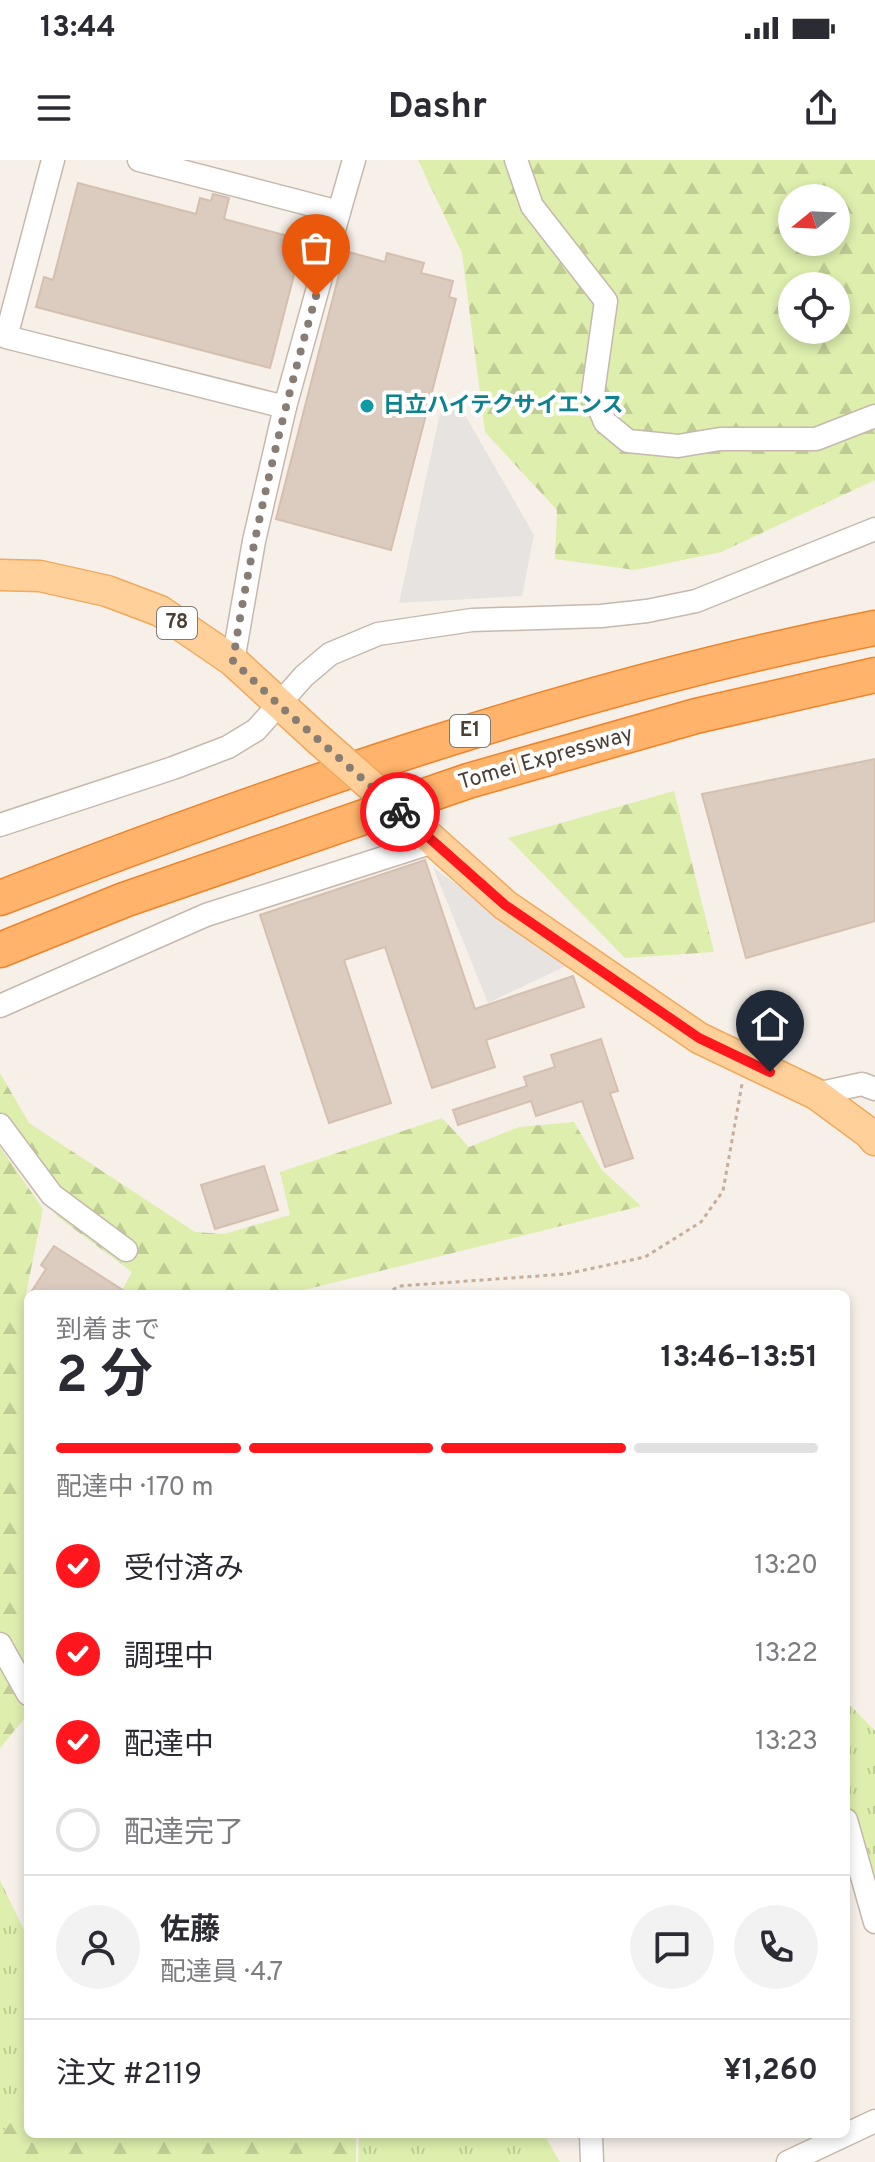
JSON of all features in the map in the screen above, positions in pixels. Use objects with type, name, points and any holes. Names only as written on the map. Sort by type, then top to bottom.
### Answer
[{"type":"highway","name":"E1","points":[[0,898],[408,751],[553,706],[684,671],[875,628]]},
{"type":"highway","name":"Tomei Expressway","points":[[0,950],[124,900],[509,768],[696,716],[875,675]]},
{"type":"main road","name":"78","points":[[0,575],[40,576],[107,591],[160,611],[233,661],[518,914],[699,1038],[816,1094],[875,1140]]},
{"type":"street","points":[[53,160],[6,337],[285,407]]},
{"type":"street","points":[[139,160],[339,212]]},
{"type":"street","points":[[233,661],[254,541],[285,407],[354,160]]},
{"type":"street","points":[[516,160],[532,206],[606,301],[593,393],[605,422],[628,441],[678,446],[720,439],[816,439],[875,416]]},
{"type":"street","points":[[0,825],[228,747],[256,730],[304,676],[330,654],[378,634],[472,620],[601,616],[696,601],[875,529]]},
{"type":"street","points":[[0,1006],[206,915],[426,835]]},
{"type":"street","points":[[0,888],[76,869]]},
{"type":"street","points":[[0,968],[124,900]]},
{"type":"street","points":[[816,1094],[862,1084],[875,1089]]},
{"type":"street","points":[[0,1125],[52,1195],[126,1250]]},
{"type":"street","points":[[0,1644],[24,1684]]},
{"type":"street","points":[[850,1834],[875,1922]]},
{"type":"street","points":[[850,2133],[875,2121]]},
{"type":"street","points":[[591,2138],[592,2162]]},
{"type":"street","points":[[788,2162],[839,2138]]},
{"type":"path","points":[[392,1290],[399,1286],[566,1274],[645,1257],[701,1222],[723,1191],[747,1061]]},
{"type":"green space","points":[[418,160],[875,160],[875,480],[721,552],[635,570],[555,559],[557,510],[485,432],[462,253]]},
{"type":"green space","points":[[674,791],[714,952],[625,958],[508,838]]},
{"type":"green space","points":[[0,1073],[29,1123],[195,1232],[224,1234],[290,1215],[280,1172],[442,1118],[469,1147],[519,1127],[574,1122],[602,1170],[641,1206],[304,1290],[122,1290],[132,1272],[58,1217],[0,1126]]},
{"type":"green space","points":[[0,1147],[43,1209],[27,1290],[24,1290],[24,1719],[0,1748]]},
{"type":"green space","points":[[850,1705],[875,1731],[875,1922],[850,1850]]},
{"type":"green space","points":[[0,1880],[24,1931],[24,2105],[0,2136]]},
{"type":"green space","points":[[24,2105],[24,2138],[356,2138],[356,2162],[0,2162],[0,2136]]},
{"type":"green space","points":[[359,2138],[546,2138],[560,2162],[358,2162]]},
{"type":"shaded area","points":[[442,404],[461,408],[534,535],[522,596],[399,603]]},
{"type":"shaded area","points":[[433,867],[566,966],[488,1003]]},
{"type":"building","points":[[78,183],[196,214],[200,198],[211,201],[213,194],[229,198],[224,219],[303,240],[270,368],[36,307],[44,277],[53,280]]},
{"type":"building","name":"日立ハイテクサイエンス","points":[[345,251],[385,262],[387,253],[424,263],[421,273],[453,281],[449,297],[456,299],[391,550],[276,519]]},
{"type":"building","points":[[875,759],[875,921],[746,958],[702,794]]},
{"type":"building","points":[[425,860],[475,1009],[573,976],[584,1007],[486,1040],[495,1067],[432,1088],[385,947],[344,960],[391,1103],[329,1123],[260,915]]},
{"type":"building","points":[[601,1039],[618,1091],[610,1093],[633,1158],[605,1167],[582,1101],[536,1116],[531,1101],[458,1125],[453,1110],[527,1086],[524,1077],[555,1067],[551,1055]]},
{"type":"building","points":[[264,1166],[278,1210],[215,1229],[201,1185]]},
{"type":"building","points":[[54,1246],[123,1290],[33,1290],[46,1269],[41,1265]]},
{"type":"way so far","points":[[316,296],[285,407],[254,541],[233,661],[400,812]]},
{"type":"place","name":"日立ハイテクサイエンス","points":[[367,406]]},
{"type":"route","points":[[400,812],[505,905],[699,1038],[770,1072]]}]
